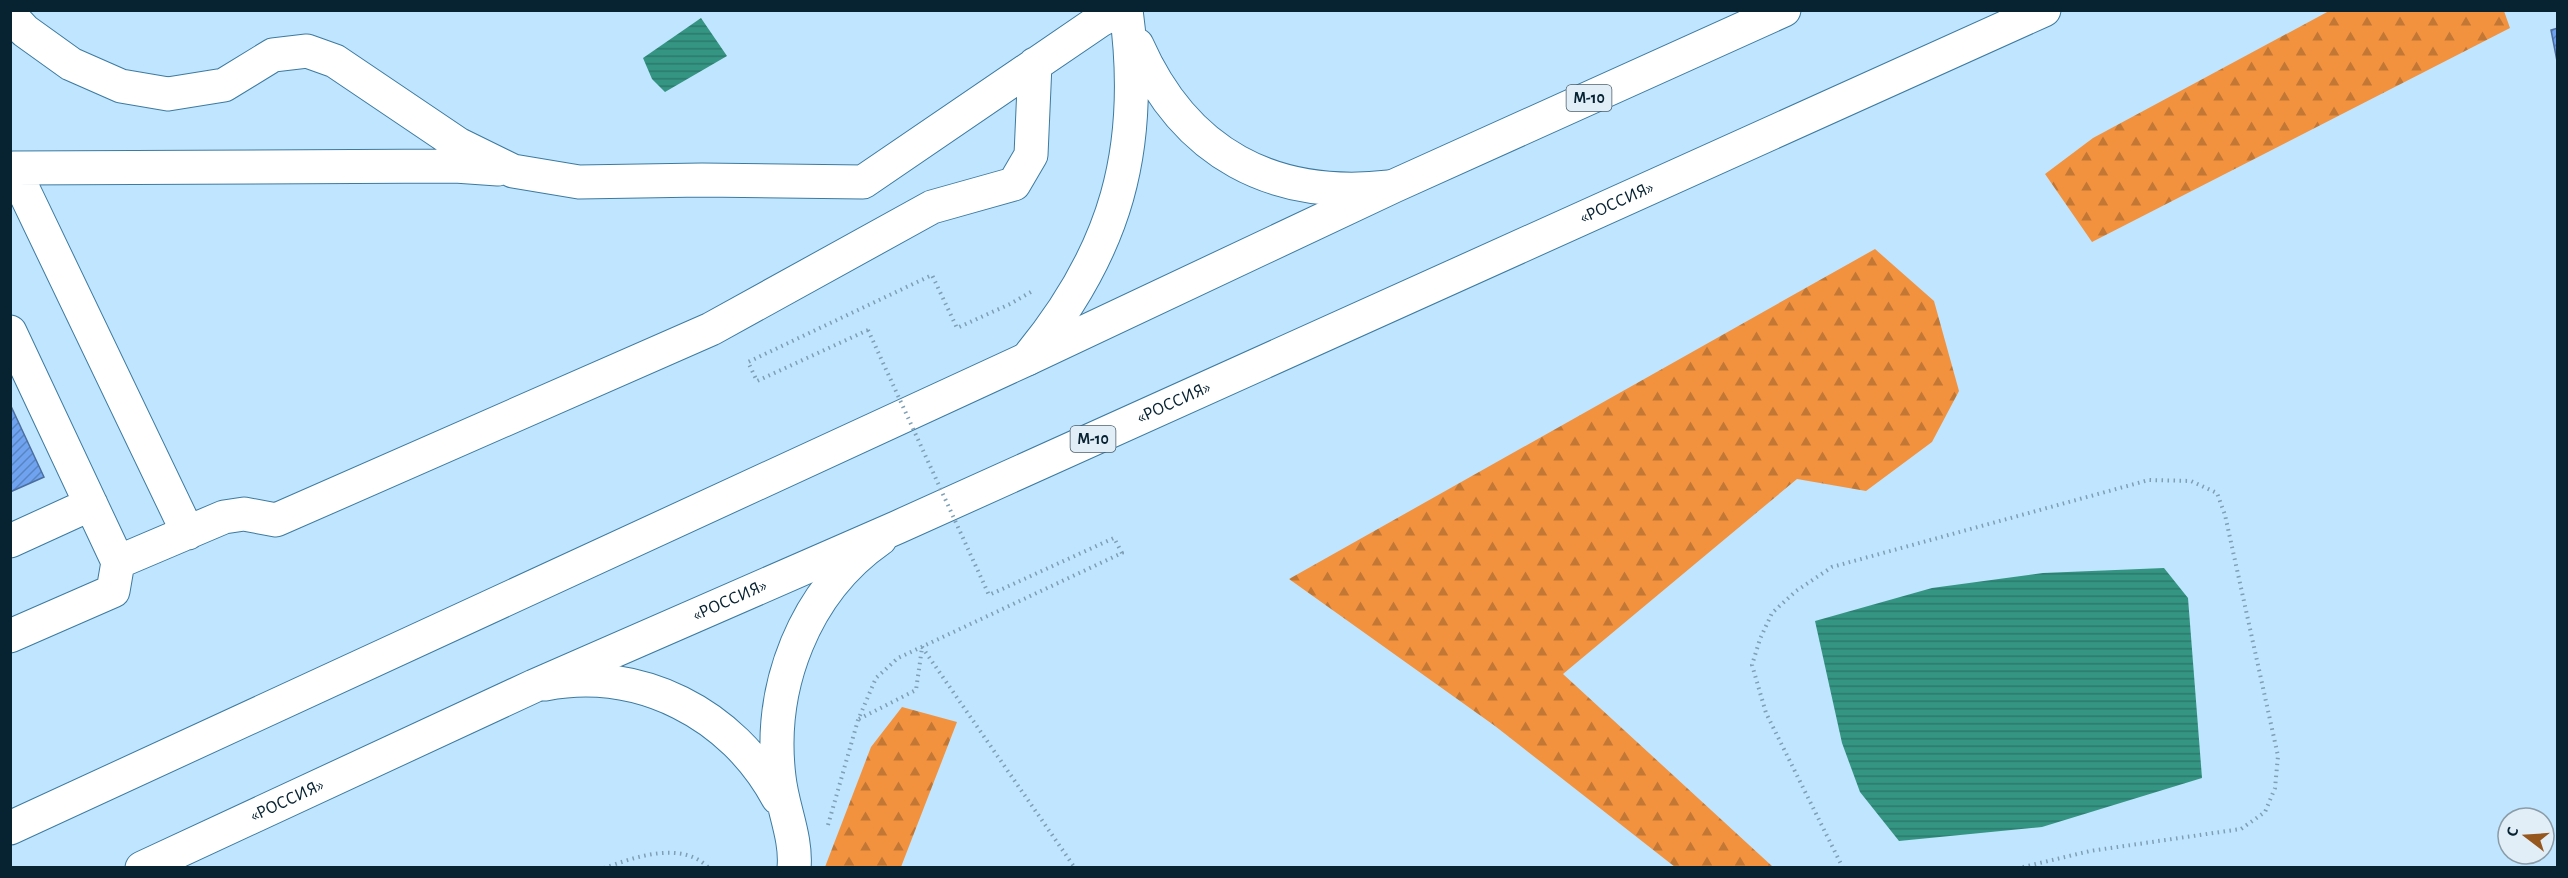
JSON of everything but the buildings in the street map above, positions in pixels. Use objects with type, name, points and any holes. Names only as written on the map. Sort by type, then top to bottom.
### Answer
[{"type":"main road","points":[[188,533],[13,168],[455,166],[513,171],[579,182],[702,180],[863,182],[1099,21],[1119,10]]},
{"type":"main road","points":[[1126,10],[1135,42],[1150,75],[1170,104],[1194,131],[1222,153],[1253,170],[1287,183],[1322,190],[1358,191],[1394,186]]},
{"type":"main road","points":[[1026,359],[1073,299],[1091,266],[1118,195],[1127,158],[1132,120],[1132,64],[1126,10]]},
{"type":"main road","name":"М-10","points":[[10,828],[1026,359],[1394,186],[1784,10]]},
{"type":"main road","name":"«РОССИЯ»","points":[[142,867],[534,686],[898,527],[2044,10]]},
{"type":"main road","points":[[10,15],[25,31],[71,64],[121,87],[168,94],[224,85],[273,55],[307,51],[335,61],[458,144],[513,171]]},
{"type":"main road","points":[[118,562],[224,517],[244,514],[276,520],[711,329],[932,207],[1014,184],[1031,155],[1035,64]]},
{"type":"main road","points":[[10,333],[118,562],[113,591],[10,636]]},
{"type":"main road","points":[[10,541],[92,504]]},
{"type":"main road","points":[[794,867],[795,855],[784,810],[776,745],[778,712],[784,680],[794,649],[808,620],[826,592],[847,567],[898,527]]},
{"type":"main road","points":[[534,686],[563,681],[594,680],[624,683],[682,702],[708,718],[752,759],[770,783],[784,810]]},
{"type":"path","points":[[825,835],[858,720],[876,678],[898,658],[1122,553],[1114,538],[989,595],[868,330],[757,381],[748,362],[932,275],[957,328],[1010,304],[1041,286]]},
{"type":"path","points":[[1843,867],[1766,714],[1752,665],[1760,639],[1772,613],[1796,591],[1832,567],[2148,480],[2191,481],[2217,493],[2225,515],[2278,756],[2275,788],[2265,812],[2241,829],[2090,851],[2019,867]]},
{"type":"path","points":[[858,720],[916,690],[922,647]]},
{"type":"path","points":[[922,647],[1075,867]]},
{"type":"path","points":[[604,867],[647,854],[685,854],[709,867]]},
{"type":"green space","points":[[2329,11],[2504,11],[2510,28],[2092,242],[2045,174],[2093,138]]},
{"type":"green space","points":[[1875,249],[1934,301],[1959,391],[1932,442],[1866,491],[1797,479],[1563,674],[1773,867],[1675,867],[1495,726],[1289,579]]},
{"type":"green space","points":[[902,707],[957,722],[901,867],[825,867],[871,747]]},
{"type":"shaded area","points":[[701,18],[727,56],[665,92],[652,79],[643,58]]},
{"type":"shaded area","points":[[2164,568],[2188,598],[2202,778],[2042,827],[1899,841],[1860,792],[1842,743],[1815,621],[1932,588],[2043,573]]}]
